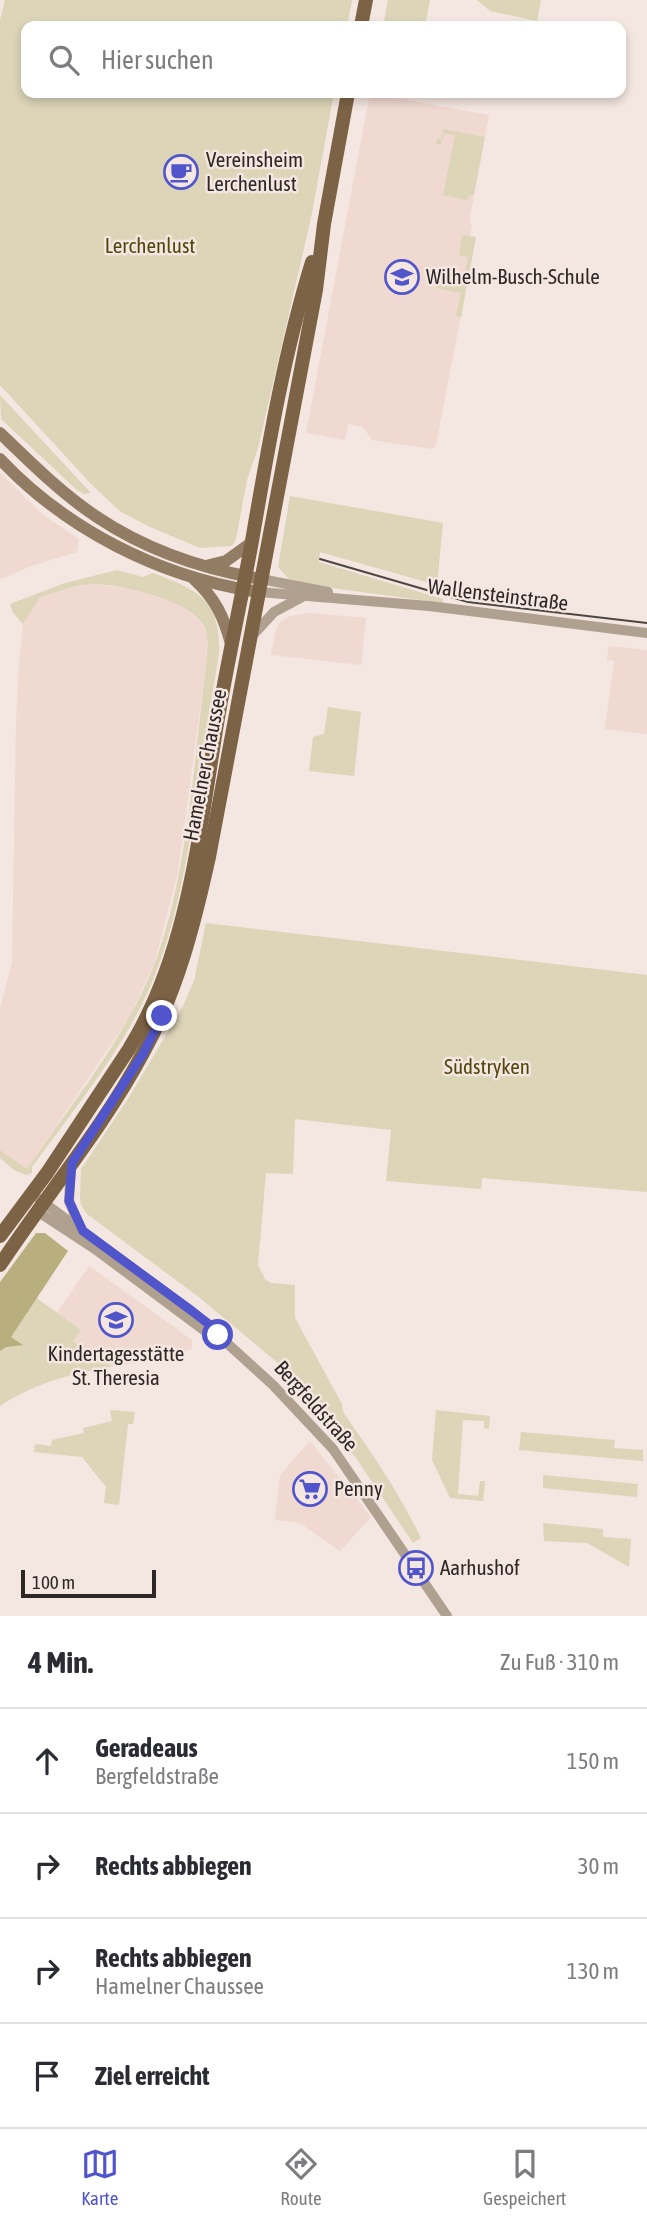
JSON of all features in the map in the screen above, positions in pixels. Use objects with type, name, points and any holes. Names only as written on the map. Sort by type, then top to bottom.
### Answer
[{"type":"main road","points":[[362,21],[366,0]]},
{"type":"main road","name":"Hamelner Chaussee","points":[[0,1236],[37,1202],[72,1163],[143,1054],[177,977],[195,919],[316,290],[324,223],[347,98]]},
{"type":"main road","name":"Hamelner Chaussee","points":[[0,1265],[140,1030],[165,973],[182,919],[194,868],[232,644],[286,362],[304,288],[324,223]]},
{"type":"main road","points":[[0,433],[95,516],[125,534],[244,583]]},
{"type":"main road","points":[[0,458],[64,514],[102,538],[144,559],[191,576],[260,585]]},
{"type":"main road","points":[[203,567],[226,561],[251,543]]},
{"type":"main road","points":[[191,576],[215,601],[232,644]]},
{"type":"street","name":"Wallensteinstraße","points":[[260,585],[305,596],[344,598]]},
{"type":"street","name":"Wallensteinstraße","points":[[260,585],[344,598],[647,633]]},
{"type":"street","points":[[250,639],[274,612],[305,596]]},
{"type":"street","points":[[72,1163],[69,1201],[83,1231]]},
{"type":"street","name":"Bergfeldstraße","points":[[37,1202],[83,1231],[192,1311],[273,1384],[333,1449],[447,1616]]},
{"type":"street","name":"Bergfeldstraße","points":[[37,1202],[205,1331],[218,1335]]},
{"type":"shaded area","name":"Wilhelm-Busch-Schule","points":[[369,98],[397,98],[489,115],[469,223],[472,224],[470,236],[476,237],[436,445],[432,449],[372,440],[363,427],[348,424],[345,440],[306,433]]},
{"type":"shaded area","points":[[0,473],[42,514],[79,539],[77,552],[0,578]]},
{"type":"shaded area","points":[[85,584],[137,589],[179,605],[201,620],[207,637],[206,666],[178,872],[155,961],[129,1018],[27,1169],[0,1150],[0,1009],[12,962],[19,664],[23,624],[40,597]]},
{"type":"shaded area","points":[[310,613],[366,618],[361,665],[271,655],[280,622],[290,616]]},
{"type":"shaded area","points":[[609,646],[647,650],[647,734],[605,729],[614,661],[607,660]]},
{"type":"shaded area","points":[[36,1233],[45,1233],[68,1251],[11,1337],[23,1345],[6,1347],[0,1351],[0,1282]]},
{"type":"shaded area","name":"Kindertagesstätte St. Theresia","points":[[89,1266],[192,1340],[192,1349],[169,1357],[111,1367],[73,1341],[81,1330],[57,1313]]},
{"type":"shaded area","points":[[310,1441],[371,1517],[340,1551],[300,1523],[275,1520],[280,1475]]},
{"type":"green space","name":"Lerchenlust","points":[[5,0],[352,0],[348,21],[21,21],[21,98],[333,98],[311,218],[258,448],[247,480],[236,539],[232,546],[200,548],[121,512],[91,484],[0,385],[0,20]]},
{"type":"green space","points":[[388,0],[430,0],[426,21],[384,21]]},
{"type":"green space","points":[[477,0],[541,0],[537,21],[490,11]]},
{"type":"green space","points":[[443,129],[485,137],[474,194],[467,200],[443,195],[455,135],[443,133],[441,145],[436,144],[437,139],[441,139]]},
{"type":"green space","points":[[462,235],[476,237],[461,317],[456,316],[461,293],[436,288],[439,274],[464,279],[468,257],[459,255]]},
{"type":"green space","points":[[0,395],[91,493],[84,494],[77,490],[1,419]]},
{"type":"green space","points":[[290,496],[443,523],[437,585],[320,552],[319,562],[443,599],[443,603],[317,586],[289,579],[278,567]]},
{"type":"green space","points":[[117,570],[143,577],[153,573],[195,592],[204,600],[216,621],[219,654],[180,889],[173,920],[153,980],[116,1050],[32,1167],[32,1173],[26,1175],[14,1170],[0,1158],[0,1150],[27,1169],[115,1042],[156,960],[167,926],[183,853],[206,666],[207,635],[203,624],[190,611],[177,604],[144,592],[109,585],[82,585],[40,597],[23,624],[13,613],[10,604],[65,583]]},
{"type":"green space","points":[[328,707],[361,712],[354,776],[309,771],[313,737],[324,734]]},
{"type":"green space","name":"Südstryken","points":[[206,923],[647,975],[647,1192],[482,1178],[481,1189],[386,1181],[391,1130],[295,1119],[293,1174],[266,1173],[258,1265],[265,1279],[271,1283],[295,1285],[295,1318],[342,1404],[343,1412],[413,1521],[421,1538],[413,1543],[356,1458],[286,1379],[279,1364],[200,1298],[87,1214],[81,1205],[81,1169],[128,1099],[183,1006],[194,981]]},
{"type":"green space","points":[[35,1297],[81,1330],[73,1341],[111,1367],[53,1380],[0,1406],[0,1348]]},
{"type":"green space","points":[[110,1410],[135,1412],[133,1424],[128,1424],[119,1505],[104,1503],[106,1487],[82,1457],[34,1452],[35,1444],[51,1446],[52,1440],[84,1433],[83,1428],[112,1421]]},
{"type":"green space","points":[[436,1410],[490,1416],[489,1429],[484,1428],[484,1421],[463,1420],[458,1494],[478,1496],[480,1481],[485,1481],[483,1501],[450,1498],[432,1460]]},
{"type":"green space","points":[[521,1432],[615,1440],[614,1448],[643,1450],[643,1461],[519,1450]]},
{"type":"green space","points":[[543,1475],[638,1484],[637,1497],[543,1488]]},
{"type":"green space","points":[[543,1523],[603,1529],[603,1537],[631,1539],[629,1567],[587,1543],[544,1541]]},
{"type":"tram line","points":[[320,559],[468,602],[647,623]]},
{"type":"place","name":"Vereinsheim Lerchenlust","points":[[181,172]]},
{"type":"place","name":"Wilhelm-Busch-Schule","points":[[402,277]]},
{"type":"place","name":"Kindertagesstätte St. Theresia","points":[[116,1320]]},
{"type":"place","name":"Penny","points":[[310,1489]]},
{"type":"place","name":"Aarhushof","points":[[416,1568]]},
{"type":"route","points":[[162,1016],[120,1092],[72,1163],[69,1201],[83,1231],[192,1311],[218,1335]]}]
